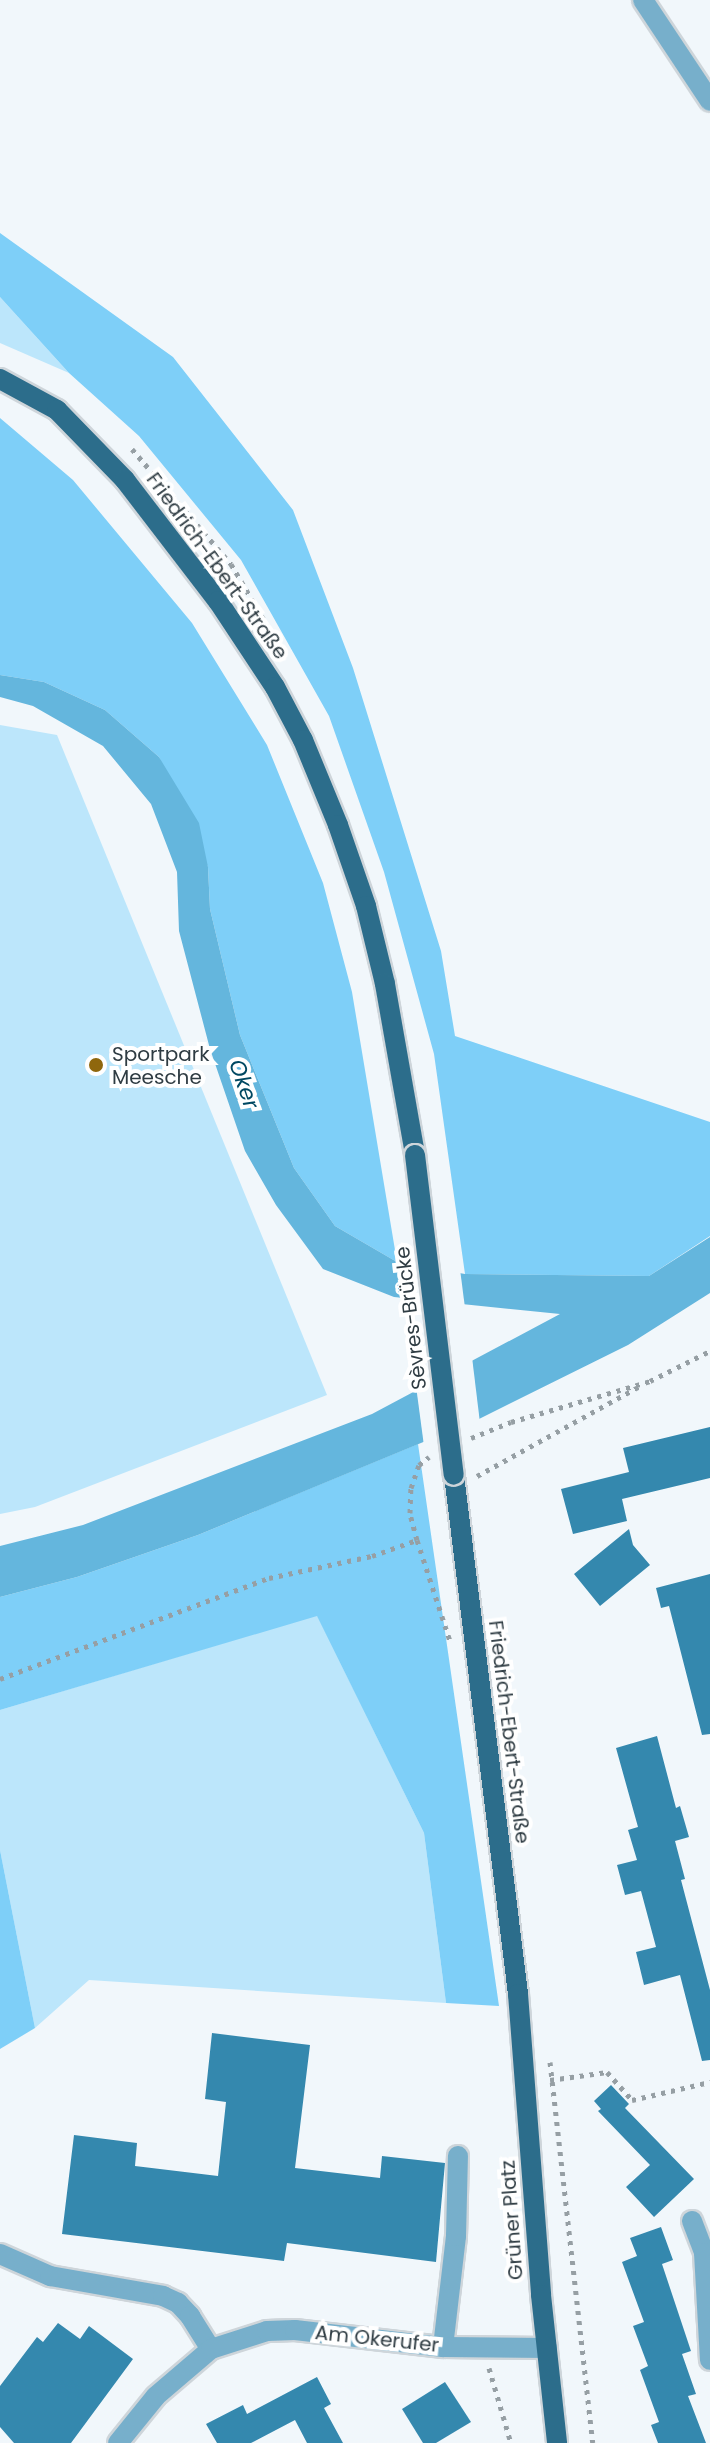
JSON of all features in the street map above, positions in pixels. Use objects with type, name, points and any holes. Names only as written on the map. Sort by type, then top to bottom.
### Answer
[{"type":"main road","name":"Friedrich-Ebert-Straße","points":[[0,379],[57,410],[125,480],[218,601],[275,687],[303,740],[338,825],[366,906],[385,984],[415,1155]]},
{"type":"main road","name":"Sèvres-Brücke","points":[[415,1155],[454,1475]]},
{"type":"main road","name":"Friedrich-Ebert-Straße","points":[[454,1475],[518,1994]]},
{"type":"main road","name":"Grüner Platz","points":[[518,1994],[557,2443]]},
{"type":"street","points":[[643,0],[710,101]]},
{"type":"street","points":[[443,2347],[456,2236],[458,2156]]},
{"type":"street","points":[[692,2221],[704,2253],[710,2360]]},
{"type":"street","points":[[0,2254],[50,2276],[163,2296],[178,2303],[190,2316],[211,2349]]},
{"type":"street","name":"Am Okerufer","points":[[118,2443],[156,2396],[211,2349],[267,2331],[295,2330],[443,2347],[547,2348]]},
{"type":"path","points":[[477,1476],[710,1351]]},
{"type":"path","points":[[469,1439],[511,1422],[650,1381]]},
{"type":"path","points":[[441,1451],[419,1465],[411,1488],[410,1513],[449,1641],[474,1646]]},
{"type":"path","points":[[0,1679],[269,1578],[372,1556],[417,1540]]},
{"type":"path","points":[[526,2082],[607,2072],[632,2100],[710,2082]]},
{"type":"path","points":[[484,2348],[511,2443]]},
{"type":"shaded area","points":[[0,233],[173,357],[293,510],[353,668],[441,951],[455,1036],[710,1122],[710,1236],[649,1276],[465,1274],[434,1054],[384,872],[329,716],[241,560],[139,436],[69,373],[0,297]]},
{"type":"shaded area","points":[[0,297],[69,373],[0,343]]},
{"type":"shaded area","points":[[0,418],[73,480],[192,623],[267,745],[323,883],[352,992],[397,1262],[335,1226],[294,1168],[240,1035],[210,909],[208,867],[159,757],[105,710],[44,682],[0,675]]},
{"type":"shaded area","name":"Sportpark Meesche","points":[[0,725],[57,735],[327,1395],[35,1507],[0,1514]]},
{"type":"shaded area","points":[[418,1444],[499,2006],[446,2003],[424,1833],[317,1616],[0,1710],[0,1597],[77,1577],[198,1535]]},
{"type":"shaded area","points":[[317,1615],[424,1833],[446,2003],[89,1980],[35,2028],[0,1850],[0,1710]]},
{"type":"shaded area","points":[[0,1850],[35,2028],[0,2049]]},
{"type":"water","name":"Oker","points":[[0,675],[44,682],[105,710],[159,757],[199,823],[208,867],[210,909],[240,1035],[294,1168],[335,1226],[397,1262],[465,1274],[649,1276],[710,1237],[710,1293],[628,1345],[479,1419],[198,1535],[77,1577],[0,1597],[0,1546],[83,1525],[372,1414],[560,1314],[394,1297],[323,1269],[276,1205],[245,1151],[210,1049],[179,931],[177,872],[151,804],[103,746],[33,706],[0,697]]},
{"type":"pier","points":[[401,1258],[460,1269],[465,1308],[406,1302]]},
{"type":"pier","points":[[472,1357],[480,1423],[424,1446],[416,1386]]},
{"type":"building","points":[[710,1427],[710,1478],[622,1499],[627,1521],[573,1534],[561,1489],[629,1472],[623,1448]]},
{"type":"building","points":[[629,1529],[633,1545],[650,1565],[600,1606],[574,1574]]},
{"type":"building","points":[[710,1574],[710,1734],[702,1735],[669,1606],[661,1608],[656,1588]]},
{"type":"building","points":[[657,1736],[676,1808],[680,1806],[689,1837],[675,1841],[685,1879],[681,1880],[710,1990],[710,2060],[702,2061],[680,1975],[644,1985],[636,1952],[656,1947],[641,1891],[625,1895],[617,1865],[637,1860],[628,1830],[638,1827],[616,1748]]},
{"type":"building","points":[[212,2033],[310,2045],[295,2168],[380,2178],[382,2156],[445,2163],[436,2262],[287,2243],[284,2261],[62,2234],[74,2135],[137,2143],[135,2166],[218,2176],[226,2102],[205,2099]]},
{"type":"building","points":[[611,2085],[629,2104],[625,2108],[694,2179],[654,2217],[626,2187],[650,2165],[598,2111],[601,2109],[594,2101]]},
{"type":"building","points":[[661,2227],[673,2260],[662,2264],[691,2351],[682,2354],[696,2394],[688,2396],[706,2443],[658,2443],[651,2425],[659,2422],[640,2370],[648,2366],[633,2326],[644,2322],[622,2262],[637,2256],[630,2238]]},
{"type":"building","points":[[58,2323],[80,2339],[89,2326],[133,2359],[71,2443],[14,2443],[0,2427],[0,2386],[37,2337],[43,2342]]},
{"type":"building","points":[[317,2377],[331,2404],[324,2408],[343,2443],[307,2443],[295,2420],[251,2443],[217,2443],[206,2424],[243,2405],[247,2414]]},
{"type":"building","points":[[445,2382],[471,2422],[436,2443],[423,2443],[402,2409]]},
{"type":"place","name":"Sportpark Meesche","points":[[96,1065]]}]
